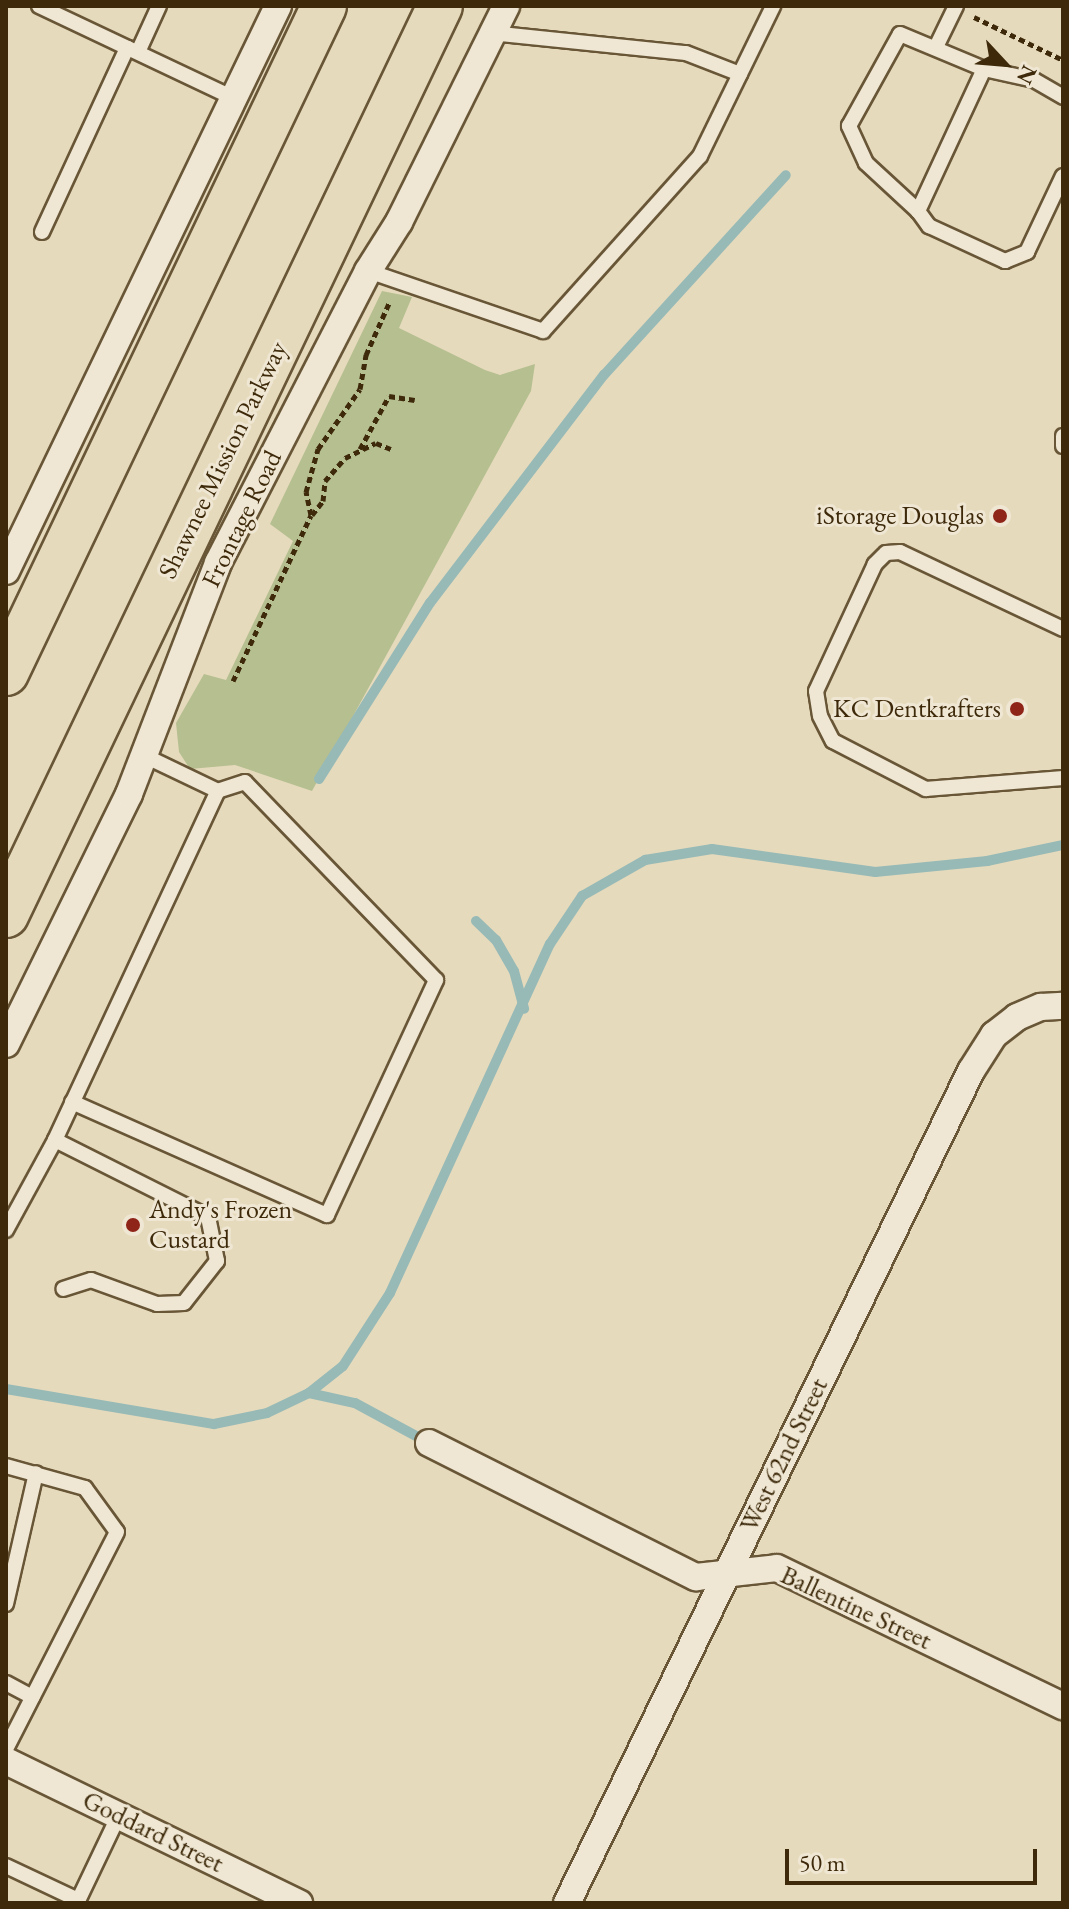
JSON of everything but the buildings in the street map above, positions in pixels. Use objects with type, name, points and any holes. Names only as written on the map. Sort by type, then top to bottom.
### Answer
[{"type":"highway","points":[[6,673],[324,6]]},
{"type":"highway","name":"Shawnee Mission Parkway","points":[[6,915],[440,6]]},
{"type":"street","points":[[6,571],[278,6]]},
{"type":"street","name":"Frontage Road","points":[[6,1044],[143,755],[218,563],[368,271],[399,222],[506,6]]},
{"type":"street","name":"West 62nd Street","points":[[567,1903],[971,1071],[994,1035],[1017,1017],[1041,1007],[1063,1006]]},
{"type":"street","name":"Ballentine Street","points":[[429,1443],[696,1577],[777,1568],[1063,1706]]},
{"type":"street","name":"Goddard Street","points":[[6,1761],[119,1815],[270,1897],[299,1903]]},
{"type":"lane","points":[[41,6],[234,98]]},
{"type":"lane","points":[[42,232],[132,50],[159,6]]},
{"type":"lane","points":[[368,271],[543,331],[700,156],[773,6]]},
{"type":"lane","points":[[936,47],[956,6]]},
{"type":"lane","points":[[491,33],[686,53],[740,74]]},
{"type":"lane","points":[[1063,97],[1034,80],[984,69],[900,34],[849,126],[866,163],[918,211],[929,226],[1005,261],[1027,252],[1063,176]]},
{"type":"lane","points":[[918,211],[984,69]]},
{"type":"lane","points":[[1063,436],[1063,446]]},
{"type":"lane","points":[[1063,629],[900,552],[886,553],[875,564],[816,691],[820,716],[833,741],[926,789],[1063,778]]},
{"type":"lane","points":[[72,1102],[327,1215],[436,980],[245,782],[218,791],[143,755]]},
{"type":"lane","points":[[6,1230],[55,1140],[218,791]]},
{"type":"lane","points":[[55,1140],[208,1217],[217,1261],[184,1303],[157,1304],[91,1280],[63,1289]]},
{"type":"lane","points":[[6,1466],[85,1488],[117,1532],[6,1749]]},
{"type":"lane","points":[[6,1604],[36,1473]]},
{"type":"lane","points":[[6,1683],[32,1697]]},
{"type":"lane","points":[[6,1866],[78,1901],[119,1815]]},
{"type":"path","points":[[975,17],[1063,60]]},
{"type":"path","points":[[311,515],[306,492],[318,449],[360,389],[366,355],[393,293]]},
{"type":"path","points":[[360,450],[370,423],[389,396],[415,400]]},
{"type":"path","points":[[233,681],[311,515],[323,501],[325,481],[333,469],[376,443],[391,449]]},
{"type":"green space","points":[[382,291],[412,297],[399,328],[485,370],[500,375],[535,364],[531,391],[312,791],[235,765],[190,769],[179,752],[176,723],[204,674],[226,680],[293,541],[270,524]]},
{"type":"waterway","points":[[319,779],[430,603],[604,375],[786,175]]},
{"type":"waterway","points":[[6,1389],[214,1424],[267,1413],[309,1393],[343,1366],[390,1293],[550,944],[582,896],[645,860],[712,849],[875,872],[987,861],[1063,845]]},
{"type":"waterway","points":[[476,921],[496,940],[514,971],[524,1009]]},
{"type":"waterway","points":[[309,1393],[355,1403],[427,1442]]},
{"type":"place","name":"iStorage Douglas","points":[[1000,516]]},
{"type":"place","name":"KC Dentkrafters","points":[[1017,709]]},
{"type":"place","name":"Andy's Frozen Custard","points":[[133,1225]]}]
